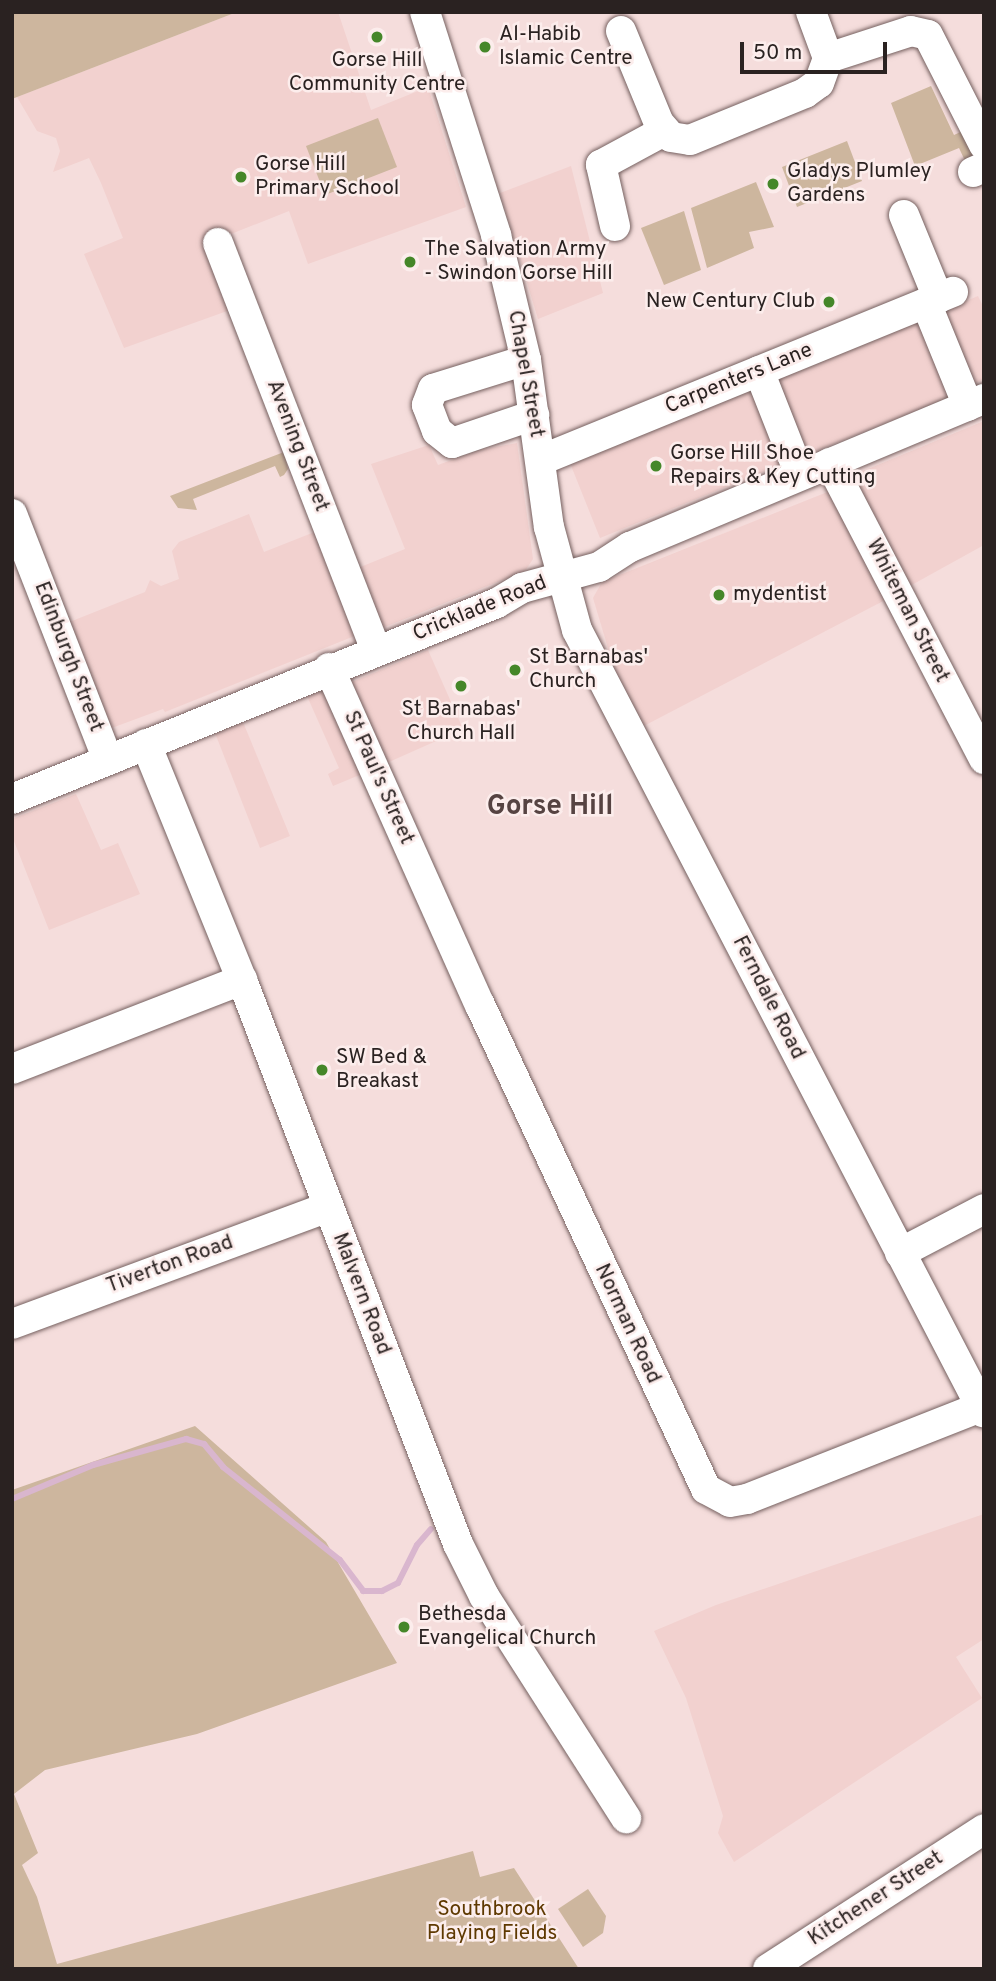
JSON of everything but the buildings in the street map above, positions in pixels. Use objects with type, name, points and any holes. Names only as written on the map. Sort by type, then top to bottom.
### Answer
[{"type":"street","name":"Chapel Street","points":[[425,12],[496,235],[526,360],[549,527],[563,577]]},
{"type":"street","points":[[811,12],[826,68]]},
{"type":"street","points":[[621,31],[664,131],[678,140],[698,138],[805,93],[826,68],[906,32],[928,35],[980,161]]},
{"type":"street","points":[[615,226],[601,166],[664,131]]},
{"type":"street","points":[[904,215],[976,403]]},
{"type":"street","name":"Avening Street","points":[[218,243],[376,650]]},
{"type":"street","name":"Carpenters Lane","points":[[541,460],[937,301]]},
{"type":"street","points":[[526,360],[433,389],[427,405],[437,431],[452,443],[534,415]]},
{"type":"street","points":[[759,371],[800,475]]},
{"type":"street","name":"Cricklade Road","points":[[12,799],[329,668],[497,603],[518,590],[599,567],[626,549],[976,403]]},
{"type":"street","name":"Whiteman Street","points":[[830,463],[984,760]]},
{"type":"street","name":"Edinburgh Street","points":[[12,514],[108,760]]},
{"type":"street","name":"Ferndale Road","points":[[563,577],[583,641],[982,1410]]},
{"type":"street","name":"St Paul's Street","points":[[329,668],[427,888]]},
{"type":"street","name":"Malvern Road","points":[[146,744],[242,980],[469,1568],[626,1818]]},
{"type":"street","name":"Norman Road","points":[[427,888],[706,1489],[730,1502],[747,1499],[982,1410]]},
{"type":"street","points":[[12,1069],[242,980]]},
{"type":"street","name":"Tiverton Road","points":[[12,1324],[328,1207]]},
{"type":"street","points":[[901,1253],[984,1209]]},
{"type":"street","name":"Kitchener Street","points":[[768,1969],[984,1829]]},
{"type":"shaded area","name":"Gorse Hill Primary School","points":[[237,12],[338,12],[371,110],[428,87],[466,207],[308,264],[289,211],[206,244],[230,310],[124,348],[84,254],[123,238],[101,183],[89,158],[53,172],[60,151],[56,138],[37,131],[17,97]]},
{"type":"shaded area","points":[[571,166],[603,293],[538,319],[500,193]]},
{"type":"shaded area","points":[[978,296],[984,308],[984,379],[970,385],[940,312]]},
{"type":"shaded area","points":[[920,315],[953,396],[809,454],[798,451],[768,375]]},
{"type":"shaded area","points":[[753,383],[785,463],[600,538],[568,458]]},
{"type":"shaded area","points":[[984,421],[984,545],[908,587],[851,476]]},
{"type":"shaded area","points":[[517,443],[533,559],[525,571],[382,628],[353,570],[405,549],[371,464],[429,445],[438,465],[479,450]]},
{"type":"shaded area","points":[[830,491],[887,599],[638,729],[620,688],[593,598],[602,582]]},
{"type":"shaded area","points":[[249,514],[264,552],[317,531],[357,635],[165,712],[163,709],[109,729],[67,623],[145,592],[150,580],[161,586],[179,579],[172,551],[179,542]]},
{"type":"shaded area","points":[[428,650],[463,729],[380,766],[350,683]]},
{"type":"shaded area","points":[[323,689],[362,774],[333,786],[328,774],[339,768],[307,696]]},
{"type":"shaded area","points":[[243,722],[290,836],[260,848],[215,733]]},
{"type":"shaded area","points":[[76,794],[101,850],[118,843],[140,894],[49,930],[12,836],[12,819]]},
{"type":"shaded area","points":[[984,1514],[984,1639],[956,1657],[982,1698],[734,1862],[718,1833],[723,1816],[686,1698],[654,1631],[716,1605]]},
{"type":"green space","points":[[12,12],[237,12],[12,99]]},
{"type":"green space","points":[[931,86],[954,135],[969,128],[976,147],[967,165],[959,148],[915,166],[891,103]]},
{"type":"green space","points":[[378,118],[397,167],[325,195],[306,146]]},
{"type":"green space","points":[[847,141],[862,181],[797,207],[782,167]]},
{"type":"green space","points":[[756,182],[774,227],[749,232],[754,248],[707,268],[691,208]]},
{"type":"green space","points":[[684,211],[701,270],[664,285],[641,228]]},
{"type":"green space","points":[[284,452],[288,469],[284,475],[280,477],[275,466],[193,499],[197,510],[178,508],[170,496]]},
{"type":"green space","name":"Southbrook Playing Fields","points":[[195,1426],[326,1542],[397,1663],[197,1734],[45,1770],[14,1794],[38,1853],[22,1865],[37,1897],[57,1964],[473,1851],[480,1877],[514,1868],[579,1969],[12,1969],[12,1490]]},
{"type":"green space","points":[[588,1889],[606,1916],[603,1933],[583,1947],[558,1909]]},
{"type":"waterway","points":[[12,1499],[93,1465],[186,1439],[204,1444],[223,1467],[340,1560],[363,1591],[382,1591],[398,1583],[417,1545],[431,1529]]},
{"type":"place","name":"Gorse Hill Community Centre","points":[[377,37]]},
{"type":"place","name":"Al-Habib Islamic Centre","points":[[485,47]]},
{"type":"place","name":"Gorse Hill Primary School","points":[[241,177]]},
{"type":"place","name":"Gladys Plumley Gardens","points":[[773,184]]},
{"type":"place","name":"The Salvation Army - Swindon Gorse Hill","points":[[410,262]]},
{"type":"place","name":"New Century Club","points":[[829,302]]},
{"type":"place","name":"Gorse Hill Shoe Repairs & Key Cutting","points":[[656,466]]},
{"type":"place","name":"mydentist","points":[[719,595]]},
{"type":"place","name":"St Barnabas' Church","points":[[515,670]]},
{"type":"place","name":"St Barnabas' Church Hall","points":[[461,686]]},
{"type":"place","name":"SW Bed & Breakast","points":[[322,1070]]},
{"type":"place","name":"Bethesda Evangelical Church","points":[[404,1627]]},
{"type":"district","name":"Gorse Hill","points":[[550,807]]}]
